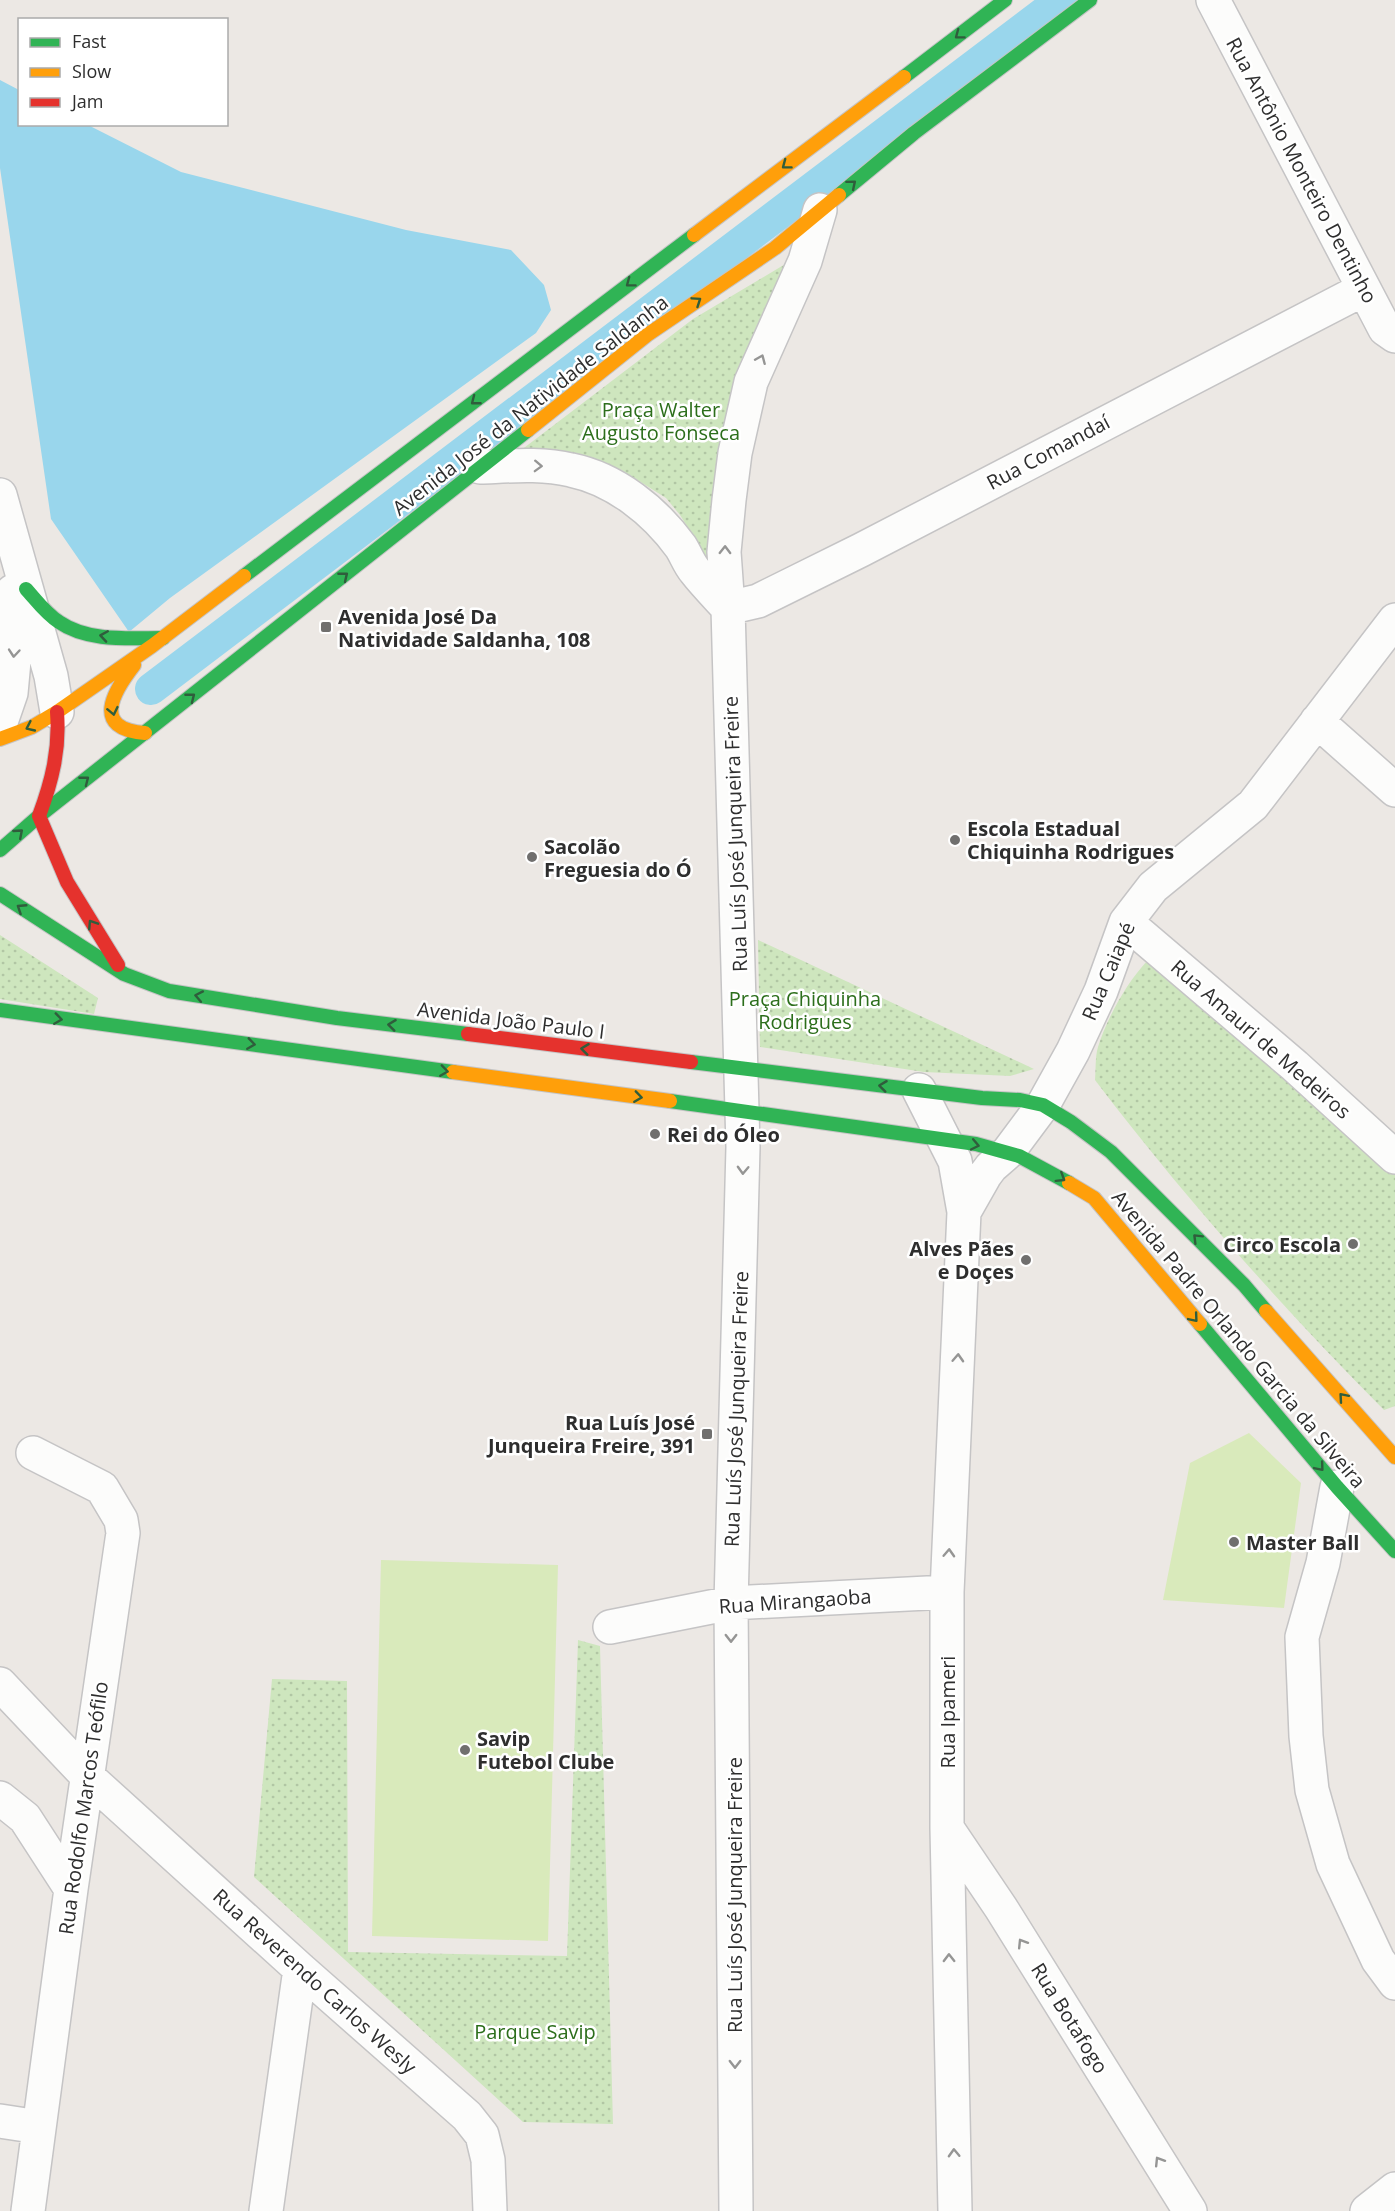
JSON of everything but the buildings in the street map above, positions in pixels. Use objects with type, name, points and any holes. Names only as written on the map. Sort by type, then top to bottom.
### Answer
[{"type":"main road","name":"Avenida José da Natividade Saldanha","points":[[0,739],[32,728],[157,642],[1005,0]]},
{"type":"main road","name":"Avenida José da Natividade Saldanha","points":[[0,850],[39,816],[647,335],[775,248],[914,133],[1090,0]]},
{"type":"main road","points":[[26,589],[60,624],[81,632],[112,638],[157,642]]},
{"type":"main road","points":[[145,733],[125,730],[117,724],[110,704],[122,679],[157,642]]},
{"type":"main road","points":[[57,712],[60,735],[57,757],[39,816],[68,882],[124,974]]},
{"type":"main road","name":"Avenida João Paulo I","points":[[0,894],[124,974],[169,991],[304,1013],[982,1098],[1020,1100],[1042,1105]]},
{"type":"main road","points":[[0,1010],[942,1139],[1008,1152]]},
{"type":"main road","name":"Avenida Padre Orlando Garcia da Silveira","points":[[1042,1105],[1071,1122],[1112,1152],[1244,1285],[1390,1443]]},
{"type":"main road","name":"Avenida Padre Orlando Garcia da Silveira","points":[[1008,1152],[1044,1167],[1094,1198],[1337,1487],[1395,1551]]},
{"type":"street","name":"Rua Antônio Monteiro Dentinho","points":[[1213,0],[1385,329],[1395,336]]},
{"type":"street","name":"Rua Luís José Junqueira Freire","points":[[736,2211],[731,1603],[743,1147],[728,608],[724,552],[735,453],[749,392],[770,336],[805,261],[820,210]]},
{"type":"street","name":"Rua Comandaí","points":[[728,608],[758,601],[861,550],[1364,288]]},
{"type":"street","points":[[480,467],[524,466],[572,470],[599,479],[626,493],[665,529],[681,548],[694,570],[728,608]]},
{"type":"street","points":[[0,495],[51,676],[57,712]]},
{"type":"street","points":[[0,725],[11,693],[16,639],[9,532]]},
{"type":"street","name":"Rua Caiapé","points":[[1008,1152],[1042,1105],[1073,1051],[1101,991],[1126,922],[1153,887],[1253,805],[1395,620]]},
{"type":"street","points":[[1317,721],[1395,790]]},
{"type":"street","name":"Rua Amauri de Medeiros","points":[[1126,922],[1295,1066],[1395,1157]]},
{"type":"street","name":"Rua Ipameri","points":[[919,1090],[954,1161],[964,1212],[947,1592],[947,1828],[955,2211]]},
{"type":"street","name":"Rua Ipameri","points":[[964,1212],[985,1175],[1008,1152]]},
{"type":"street","name":"Rua Rodolfo Marcos Teófilo","points":[[28,2211],[122,1526],[113,1503],[102,1488],[33,1453]]},
{"type":"street","points":[[1337,1487],[1323,1563],[1302,1636],[1306,1736],[1312,1790],[1333,1864],[1378,1960],[1395,1983]]},
{"type":"street","name":"Rua Mirangaoba","points":[[610,1627],[731,1603],[947,1592]]},
{"type":"street","name":"Rua Reverendo Carlos Wesly","points":[[0,1684],[88,1777],[472,2122],[482,2135],[488,2160],[490,2211]]},
{"type":"street","points":[[0,1798],[24,1818],[71,1889]]},
{"type":"street","name":"Rua Botafogo","points":[[947,1828],[1001,1908],[1187,2208]]},
{"type":"street","points":[[266,2211],[300,1969]]},
{"type":"street","points":[[0,2121],[39,2127]]},
{"type":"street","points":[[1367,2211],[1395,2189]]},
{"type":"green space","name":"Praça Walter Augusto Fonseca","points":[[787,263],[754,333],[732,398],[710,563],[680,515],[666,498],[623,471],[592,458],[516,454],[693,319]]},
{"type":"green space","points":[[0,935],[98,998],[94,1014],[0,999]]},
{"type":"green space","name":"Praça Chiquinha Rodrigues","points":[[758,940],[1034,1069],[1010,1076],[924,1072],[760,1047]]},
{"type":"green space","points":[[1148,960],[1395,1162],[1395,1406],[1384,1410],[1270,1290],[1163,1166],[1095,1080],[1097,1051],[1107,1024],[1125,990]]},
{"type":"green space","name":"Master Ball","points":[[1249,1433],[1301,1483],[1284,1608],[1163,1600],[1190,1463]]},
{"type":"green space","name":"Savip Futebol Clube","points":[[381,1560],[558,1565],[548,1941],[372,1936]]},
{"type":"green space","name":"Parque Savip","points":[[578,1640],[600,1646],[613,2124],[523,2122],[254,1877],[272,1679],[347,1681],[348,1952],[567,1956]]},
{"type":"water","points":[[0,80],[18,89],[18,126],[90,126],[181,172],[406,230],[511,250],[544,285],[551,310],[536,333],[170,598],[129,632],[51,519],[0,168]]},
{"type":"waterway","points":[[151,689],[1061,0]]},
{"type":"traffic: fast","points":[[904,77],[1005,0]]},
{"type":"traffic: fast","points":[[839,195],[914,133],[1090,0]]},
{"type":"traffic: fast","points":[[244,576],[694,235]]},
{"type":"traffic: fast","points":[[0,850],[39,816],[528,430]]},
{"type":"traffic: fast","points":[[26,589],[54,619],[83,633],[109,638],[163,638]]},
{"type":"traffic: fast","points":[[0,894],[124,974],[169,991],[337,1018],[468,1034]]},
{"type":"traffic: fast","points":[[0,1010],[453,1072]]},
{"type":"traffic: fast","points":[[691,1062],[982,1098],[1020,1100],[1043,1105],[1071,1122],[1111,1152],[1244,1285],[1266,1311]]},
{"type":"traffic: fast","points":[[670,1101],[976,1144],[1019,1156],[1069,1183]]},
{"type":"traffic: fast","points":[[1200,1324],[1337,1487],[1395,1551]]},
{"type":"traffic: slow","points":[[694,235],[904,77]]},
{"type":"traffic: slow","points":[[528,430],[647,335],[775,248],[839,195]]},
{"type":"traffic: slow","points":[[0,739],[32,727],[57,712],[152,646],[244,576]]},
{"type":"traffic: slow","points":[[134,665],[114,697],[111,708],[112,717],[128,730],[145,733]]},
{"type":"traffic: slow","points":[[453,1072],[670,1101]]},
{"type":"traffic: slow","points":[[1069,1183],[1094,1198],[1200,1324]]},
{"type":"traffic: slow","points":[[1266,1311],[1395,1457]]},
{"type":"traffic: jam","points":[[57,712],[54,765],[39,816],[67,882],[118,965]]},
{"type":"traffic: jam","points":[[468,1034],[691,1062]]},
{"type":"place","name":"Avenida José Da Natividade Saldanha, 108","points":[[326,627]]},
{"type":"place","name":"Escola Estadual Chiquinha Rodrigues","points":[[955,840]]},
{"type":"place","name":"Sacolão Freguesia do Ó","points":[[532,857]]},
{"type":"place","name":"Rei do Óleo","points":[[655,1134]]},
{"type":"place","name":"Circo Escola","points":[[1353,1244]]},
{"type":"place","name":"Alves Pães e Doçes","points":[[1026,1260]]},
{"type":"place","name":"Rua Luís José Junqueira Freire, 391","points":[[707,1434]]},
{"type":"place","name":"Master Ball","points":[[1234,1542]]},
{"type":"place","name":"Savip Futebol Clube","points":[[465,1750]]}]
